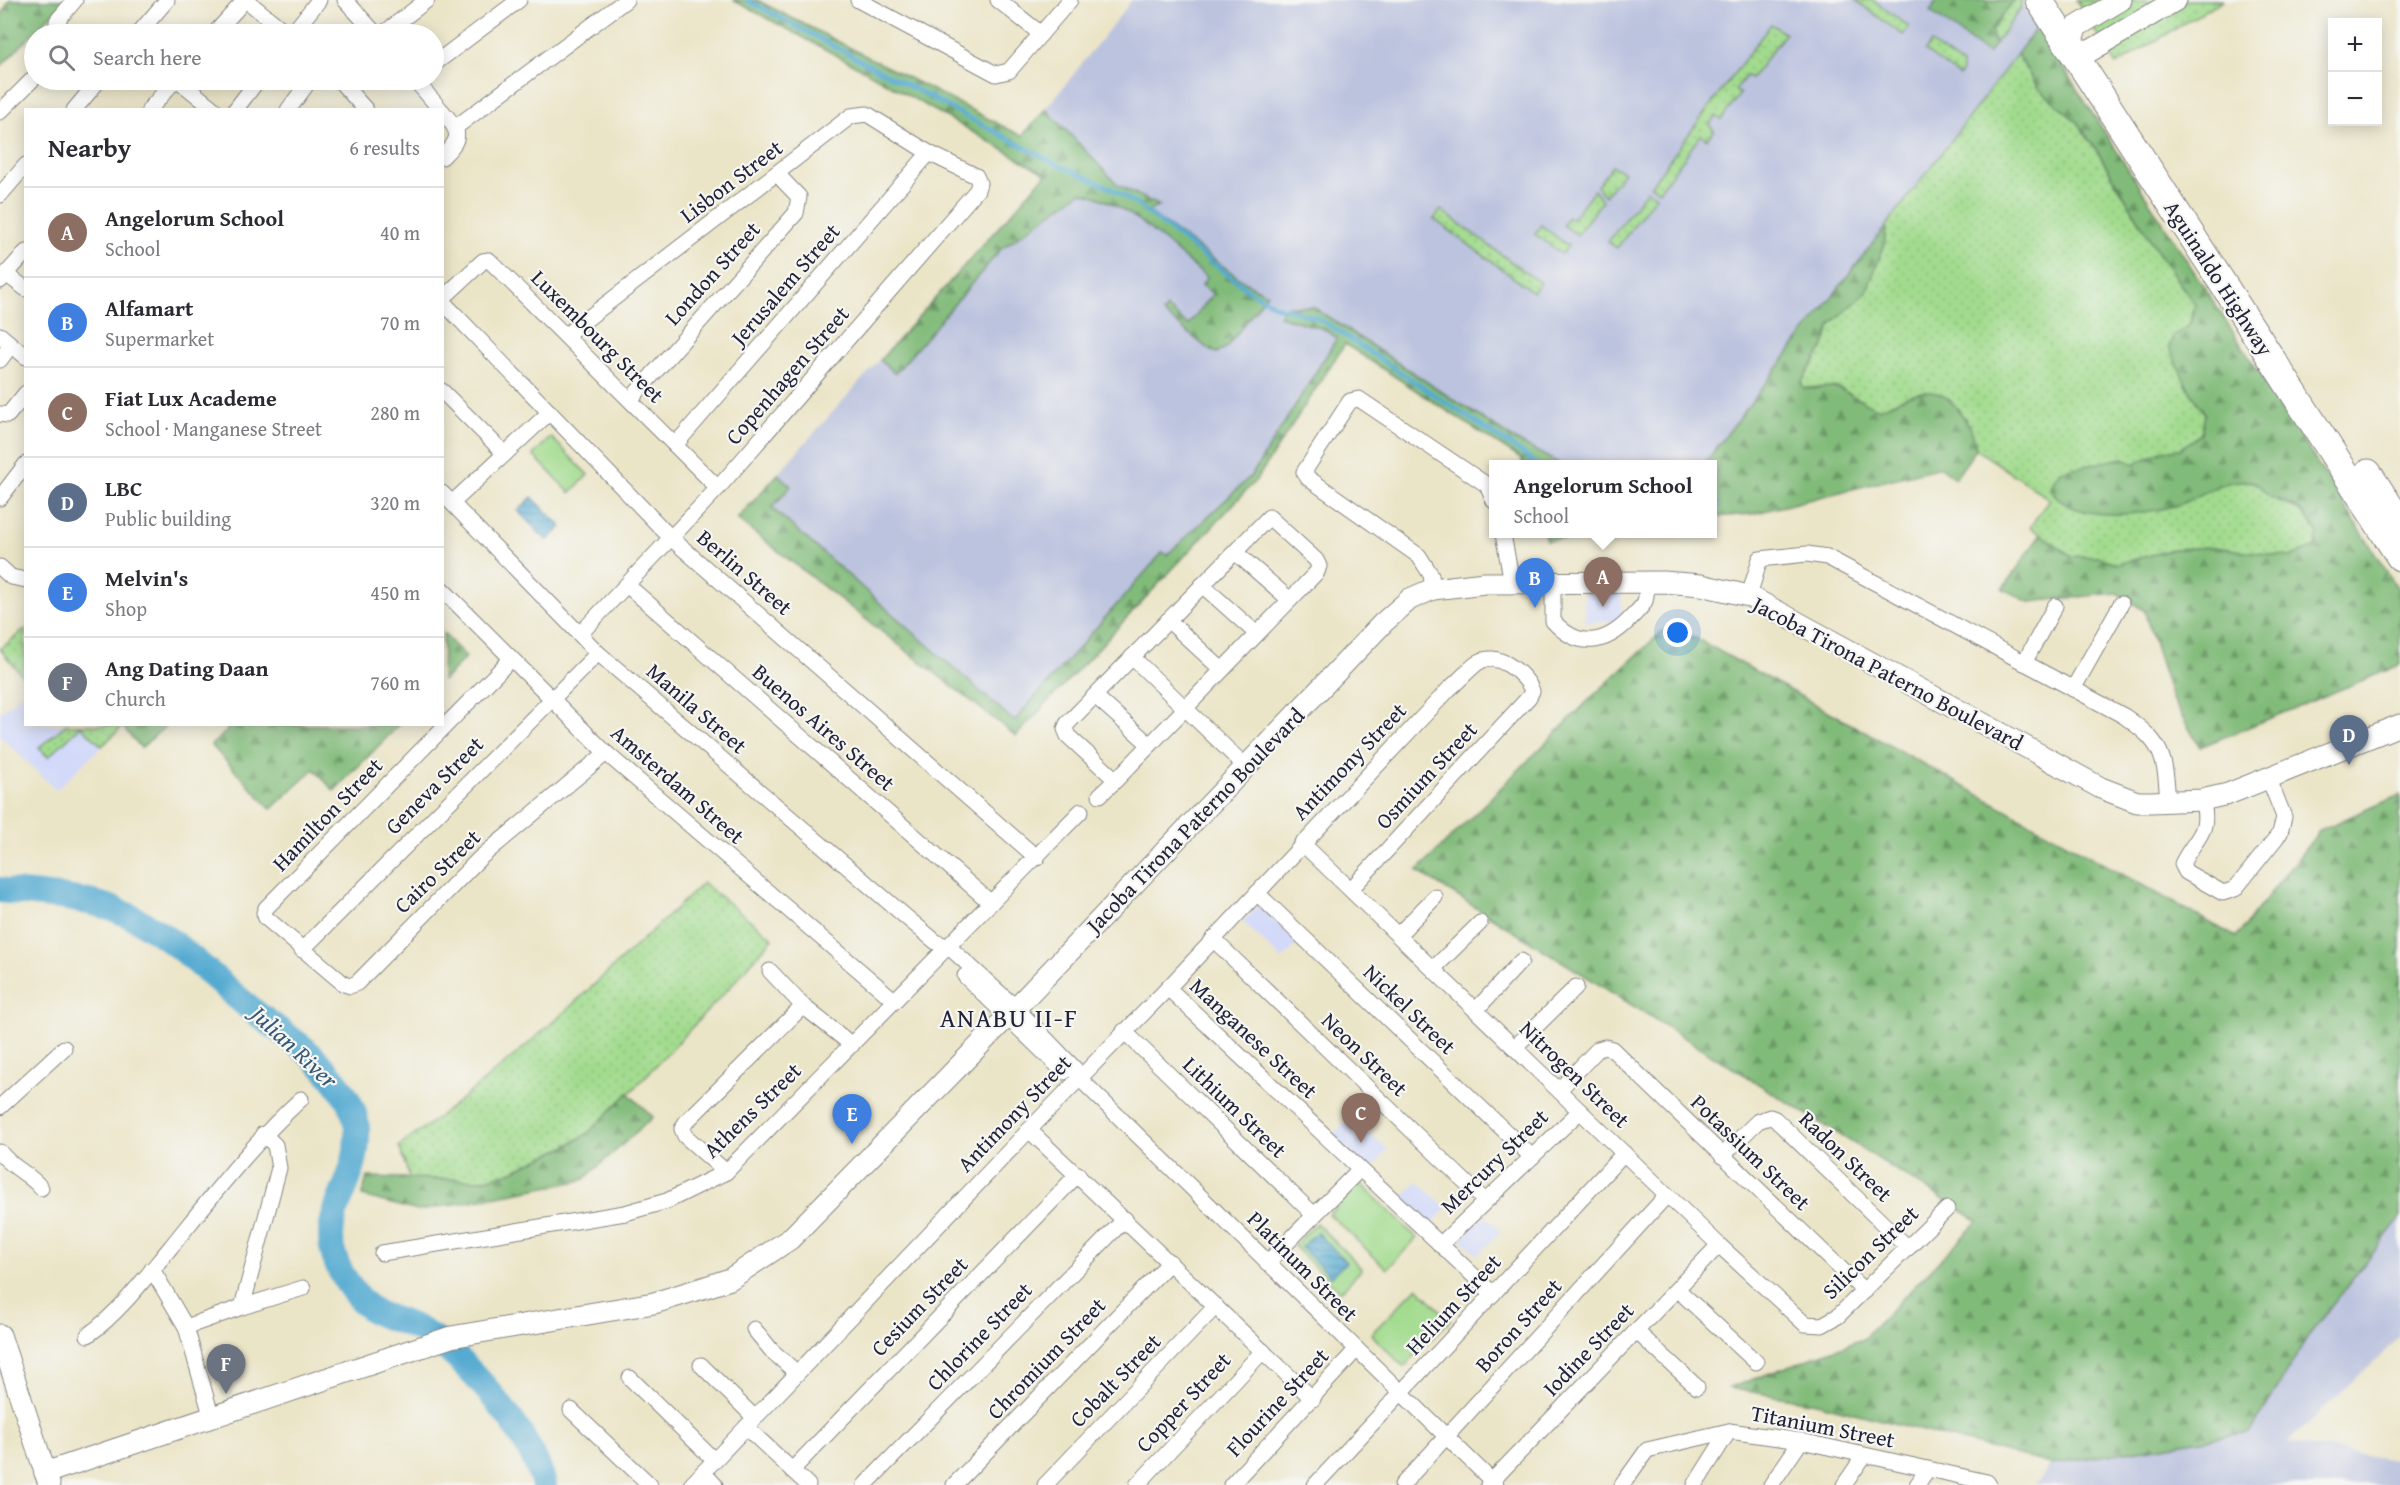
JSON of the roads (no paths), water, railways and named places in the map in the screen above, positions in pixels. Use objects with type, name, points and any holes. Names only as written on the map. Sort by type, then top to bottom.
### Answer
[{"type":"highway","name":"Aguinaldo Highway","points":[[2039,0],[2079,42],[2400,522]]},
{"type":"highway","name":"Aguinaldo Highway","points":[[2058,0],[2079,42],[2400,557]]},
{"type":"street","points":[[57,24],[75,0]]},
{"type":"street","points":[[147,24],[167,0]]},
{"type":"street","points":[[223,24],[245,0],[277,24]]},
{"type":"street","points":[[299,24],[319,0]]},
{"type":"street","points":[[345,0],[367,24]]},
{"type":"street","points":[[396,24],[427,0]]},
{"type":"street","points":[[444,56],[519,0]]},
{"type":"street","points":[[456,127],[626,0]]},
{"type":"street","points":[[858,0],[996,74],[1009,71],[1070,0]]},
{"type":"street","points":[[998,0],[1041,34]]},
{"type":"street","points":[[2079,42],[2121,0]]},
{"type":"street","points":[[2079,42],[2176,0]]},
{"type":"street","points":[[0,112],[24,88]]},
{"type":"street","points":[[76,108],[91,90]]},
{"type":"street","points":[[151,108],[168,90]]},
{"type":"street","points":[[190,90],[212,108]]},
{"type":"street","points":[[237,108],[250,90]]},
{"type":"street","points":[[289,108],[303,90]]},
{"type":"street","points":[[348,90],[364,108]]},
{"type":"street","points":[[424,90],[440,108]]},
{"type":"street","points":[[444,112],[456,127],[456,143],[444,155]]},
{"type":"street","name":"Lisbon Street","points":[[566,335],[851,116],[867,114],[929,153]]},
{"type":"street","name":"Jerusalem Street","points":[[675,445],[929,153]]},
{"type":"street","name":"Copenhagen Street","points":[[580,634],[718,488],[977,190],[979,183],[976,176],[929,153]]},
{"type":"street","points":[[0,195],[24,167]]},
{"type":"street","name":"London Street","points":[[630,400],[796,213],[800,205],[799,196],[777,174]]},
{"type":"street","points":[[24,254],[3,277],[24,288]]},
{"type":"street","name":"Luxembourg Street","points":[[444,298],[483,261],[489,260],[718,488]]},
{"type":"street","name":"Berlin Street","points":[[444,302],[671,538],[1037,858]]},
{"type":"street","points":[[0,360],[6,340],[24,355]]},
{"type":"street","points":[[444,393],[505,454]]},
{"type":"street","points":[[0,414],[8,415],[24,396]]},
{"type":"street","points":[[1433,589],[1431,575],[1419,556],[1308,478],[1304,472],[1350,401],[1359,399],[1487,485],[1489,490]]},
{"type":"street","points":[[447,498],[505,454],[550,412]]},
{"type":"street","points":[[0,498],[24,467]]},
{"type":"street","name":"Manila Street","points":[[447,498],[598,653],[942,948],[1011,1013]]},
{"type":"street","points":[[1100,795],[1116,780],[1317,572],[1319,566],[1272,519],[1265,518],[1235,552],[1067,724],[1065,729],[1068,736],[1116,780]]},
{"type":"street","points":[[1504,538],[1512,583]]},
{"type":"street","points":[[1235,552],[1290,600]]},
{"type":"street","points":[[1749,596],[1760,559],[1808,554],[1827,557],[2143,729],[2161,751],[2166,765],[2168,803]]},
{"type":"street","points":[[0,567],[11,577],[24,580]]},
{"type":"street","points":[[1553,582],[1554,621],[1563,632],[1579,640],[1599,640],[1620,629],[1645,602],[1646,582]]},
{"type":"street","name":"Jacoba Tirona Paterno Boulevard","points":[[47,1479],[211,1415],[410,1349],[451,1337],[654,1303],[730,1279],[790,1239],[1011,1013],[1383,623],[1410,599],[1433,589],[1512,583],[1646,582],[1701,585],[1749,596],[2101,788],[2138,802],[2168,803],[2202,800],[2228,794],[2400,725]]},
{"type":"street","name":"Buenos Aires Street","points":[[627,585],[991,903]]},
{"type":"street","points":[[1202,585],[1257,634]]},
{"type":"street","name":"Amsterdam Street","points":[[444,591],[606,753],[895,1001]]},
{"type":"street","points":[[2073,689],[2121,604]]},
{"type":"street","points":[[2024,663],[2055,606]]},
{"type":"street","points":[[1168,620],[1222,670]]},
{"type":"street","name":"Geneva Street","points":[[302,950],[598,653]]},
{"type":"street","points":[[1132,657],[1246,767]]},
{"type":"street","name":"Hamilton Street","points":[[302,950],[266,918],[264,913],[266,909],[511,659]]},
{"type":"street","name":"Antimony Street","points":[[692,1485],[1029,1130],[1168,988],[1449,689],[1477,663],[1488,660],[1507,663],[1530,683],[1532,691]]},
{"type":"street","name":"Osmium Street","points":[[1351,889],[1532,691]]},
{"type":"street","points":[[1095,696],[1150,745]]},
{"type":"street","name":"Cairo Street","points":[[302,950],[344,984],[350,986],[357,983],[480,858],[606,753]]},
{"type":"street","points":[[2202,800],[2205,811],[2204,829],[2182,864],[2186,872],[2223,893],[2235,889],[2280,832],[2284,817],[2269,779]]},
{"type":"street","name":"Athens Street","points":[[382,1253],[625,1213],[667,1201],[726,1172],[895,1001],[942,948],[1037,858],[1081,811]]},
{"type":"street","name":"Nitrogen Street","points":[[1302,843],[1399,934],[1432,969],[1719,1245],[1805,1324],[1822,1325]]},
{"type":"street","name":"Nickel Street","points":[[1257,893],[1532,1157]]},
{"type":"street","points":[[1399,934],[1435,897]]},
{"type":"street","points":[[1432,969],[1480,923]]},
{"type":"street","name":"Neon Street","points":[[1213,939],[1485,1201]]},
{"type":"street","points":[[1476,1010],[1521,961]]},
{"type":"street","points":[[770,971],[803,1005],[852,1045]]},
{"type":"street","points":[[1515,1047],[1576,987]]},
{"type":"street","name":"Manganese Street","points":[[1168,988],[1493,1294]]},
{"type":"street","points":[[726,1172],[685,1136],[682,1129],[686,1122],[803,1005]]},
{"type":"street","name":"Platinum Street","points":[[1011,1013],[1075,1068],[1079,1078],[1492,1484]]},
{"type":"street","name":"Lithium Street","points":[[1124,1031],[1314,1215]]},
{"type":"street","name":"Potassium Street","points":[[1559,1090],[1598,1050],[1605,1047],[1612,1049],[1864,1291]]},
{"type":"street","points":[[0,1107],[63,1048]]},
{"type":"street","points":[[88,1335],[103,1324],[152,1269],[263,1134],[302,1099]]},
{"type":"street","name":"Mercury Street","points":[[1440,1245],[1580,1111]]},
{"type":"street","name":"Radon Street","points":[[1722,1156],[1758,1121],[1770,1117],[1775,1119],[1908,1248]]},
{"type":"street","points":[[1029,1130],[1078,1174],[1312,1399]]},
{"type":"street","points":[[242,1307],[279,1168],[275,1145],[263,1134]]},
{"type":"street","points":[[0,1152],[4,1159],[30,1174],[41,1188]]},
{"type":"street","name":"Helium Street","points":[[1315,1485],[1624,1153]]},
{"type":"street","points":[[1267,1263],[1360,1169]]},
{"type":"street","name":"Cesium Street","points":[[792,1470],[1078,1174]]},
{"type":"street","name":"Boron Street","points":[[1402,1485],[1668,1195]]},
{"type":"street","name":"Silicon Street","points":[[1822,1325],[1838,1316],[1947,1209]]},
{"type":"street","name":"Chlorine Street","points":[[865,1485],[1125,1219]]},
{"type":"street","name":"Iodine Street","points":[[1492,1484],[1719,1245]]},
{"type":"street","name":"Chromium Street","points":[[954,1485],[1170,1262]]},
{"type":"street","points":[[152,1269],[186,1327],[211,1415]]},
{"type":"street","points":[[186,1327],[303,1288]]},
{"type":"street","points":[[1677,1289],[1756,1362]]},
{"type":"street","name":"Cobalt Street","points":[[1045,1485],[1216,1306]]},
{"type":"street","points":[[754,1329],[772,1351],[797,1373]]},
{"type":"street","points":[[1636,1331],[1697,1387]]},
{"type":"street","points":[[0,1335],[47,1479]]},
{"type":"street","name":"Flourine Street","points":[[1231,1485],[1356,1350]]},
{"type":"street","name":"Copper Street","points":[[1137,1485],[1263,1351]]},
{"type":"street","points":[[700,1365],[792,1470],[808,1485]]},
{"type":"street","points":[[630,1378],[714,1460]]},
{"type":"street","points":[[571,1410],[650,1485]]},
{"type":"street","points":[[1695,1485],[1729,1431]]},
{"type":"street","name":"Titanium Street","points":[[1622,1485],[1647,1450],[1729,1431],[1801,1441],[1987,1482],[1989,1485]]},
{"type":"street","points":[[1771,1485],[1801,1441]]},
{"type":"street","points":[[1844,1485],[1864,1456]]},
{"type":"street","points":[[1917,1485],[1927,1470]]},
{"type":"street","points":[[703,1472],[715,1485]]},
{"type":"water","points":[[532,497],[562,527],[547,541],[518,511]]},
{"type":"water","points":[[1317,1232],[1346,1262],[1331,1277],[1301,1247]]},
{"type":"waterway","points":[[747,0],[1054,163],[1111,188],[1139,206],[1248,290],[1276,306],[1317,318],[1329,325],[1531,460]]},
{"type":"waterway","name":"Julian River","points":[[0,890],[102,905],[154,929],[188,954],[251,1009],[306,1050],[328,1073],[350,1103],[357,1129],[356,1153],[332,1227],[332,1246],[338,1267],[353,1291],[369,1308],[422,1331],[458,1359],[477,1378],[512,1421],[537,1465],[544,1485]]},
{"type":"place","name":"Angelorum School","points":[[1603,607]]},
{"type":"place","name":"Alfamart","points":[[1535,608]]},
{"type":"place","name":"LBC","points":[[2349,765]]},
{"type":"place","name":"Fiat Lux Academe","points":[[1361,1143]]},
{"type":"place","name":"Melvin's","points":[[852,1144]]},
{"type":"place","name":"Ang Dating Daan","points":[[226,1394]]},
{"type":"district","name":"ANABU II-F","points":[[1009,1018]]}]
